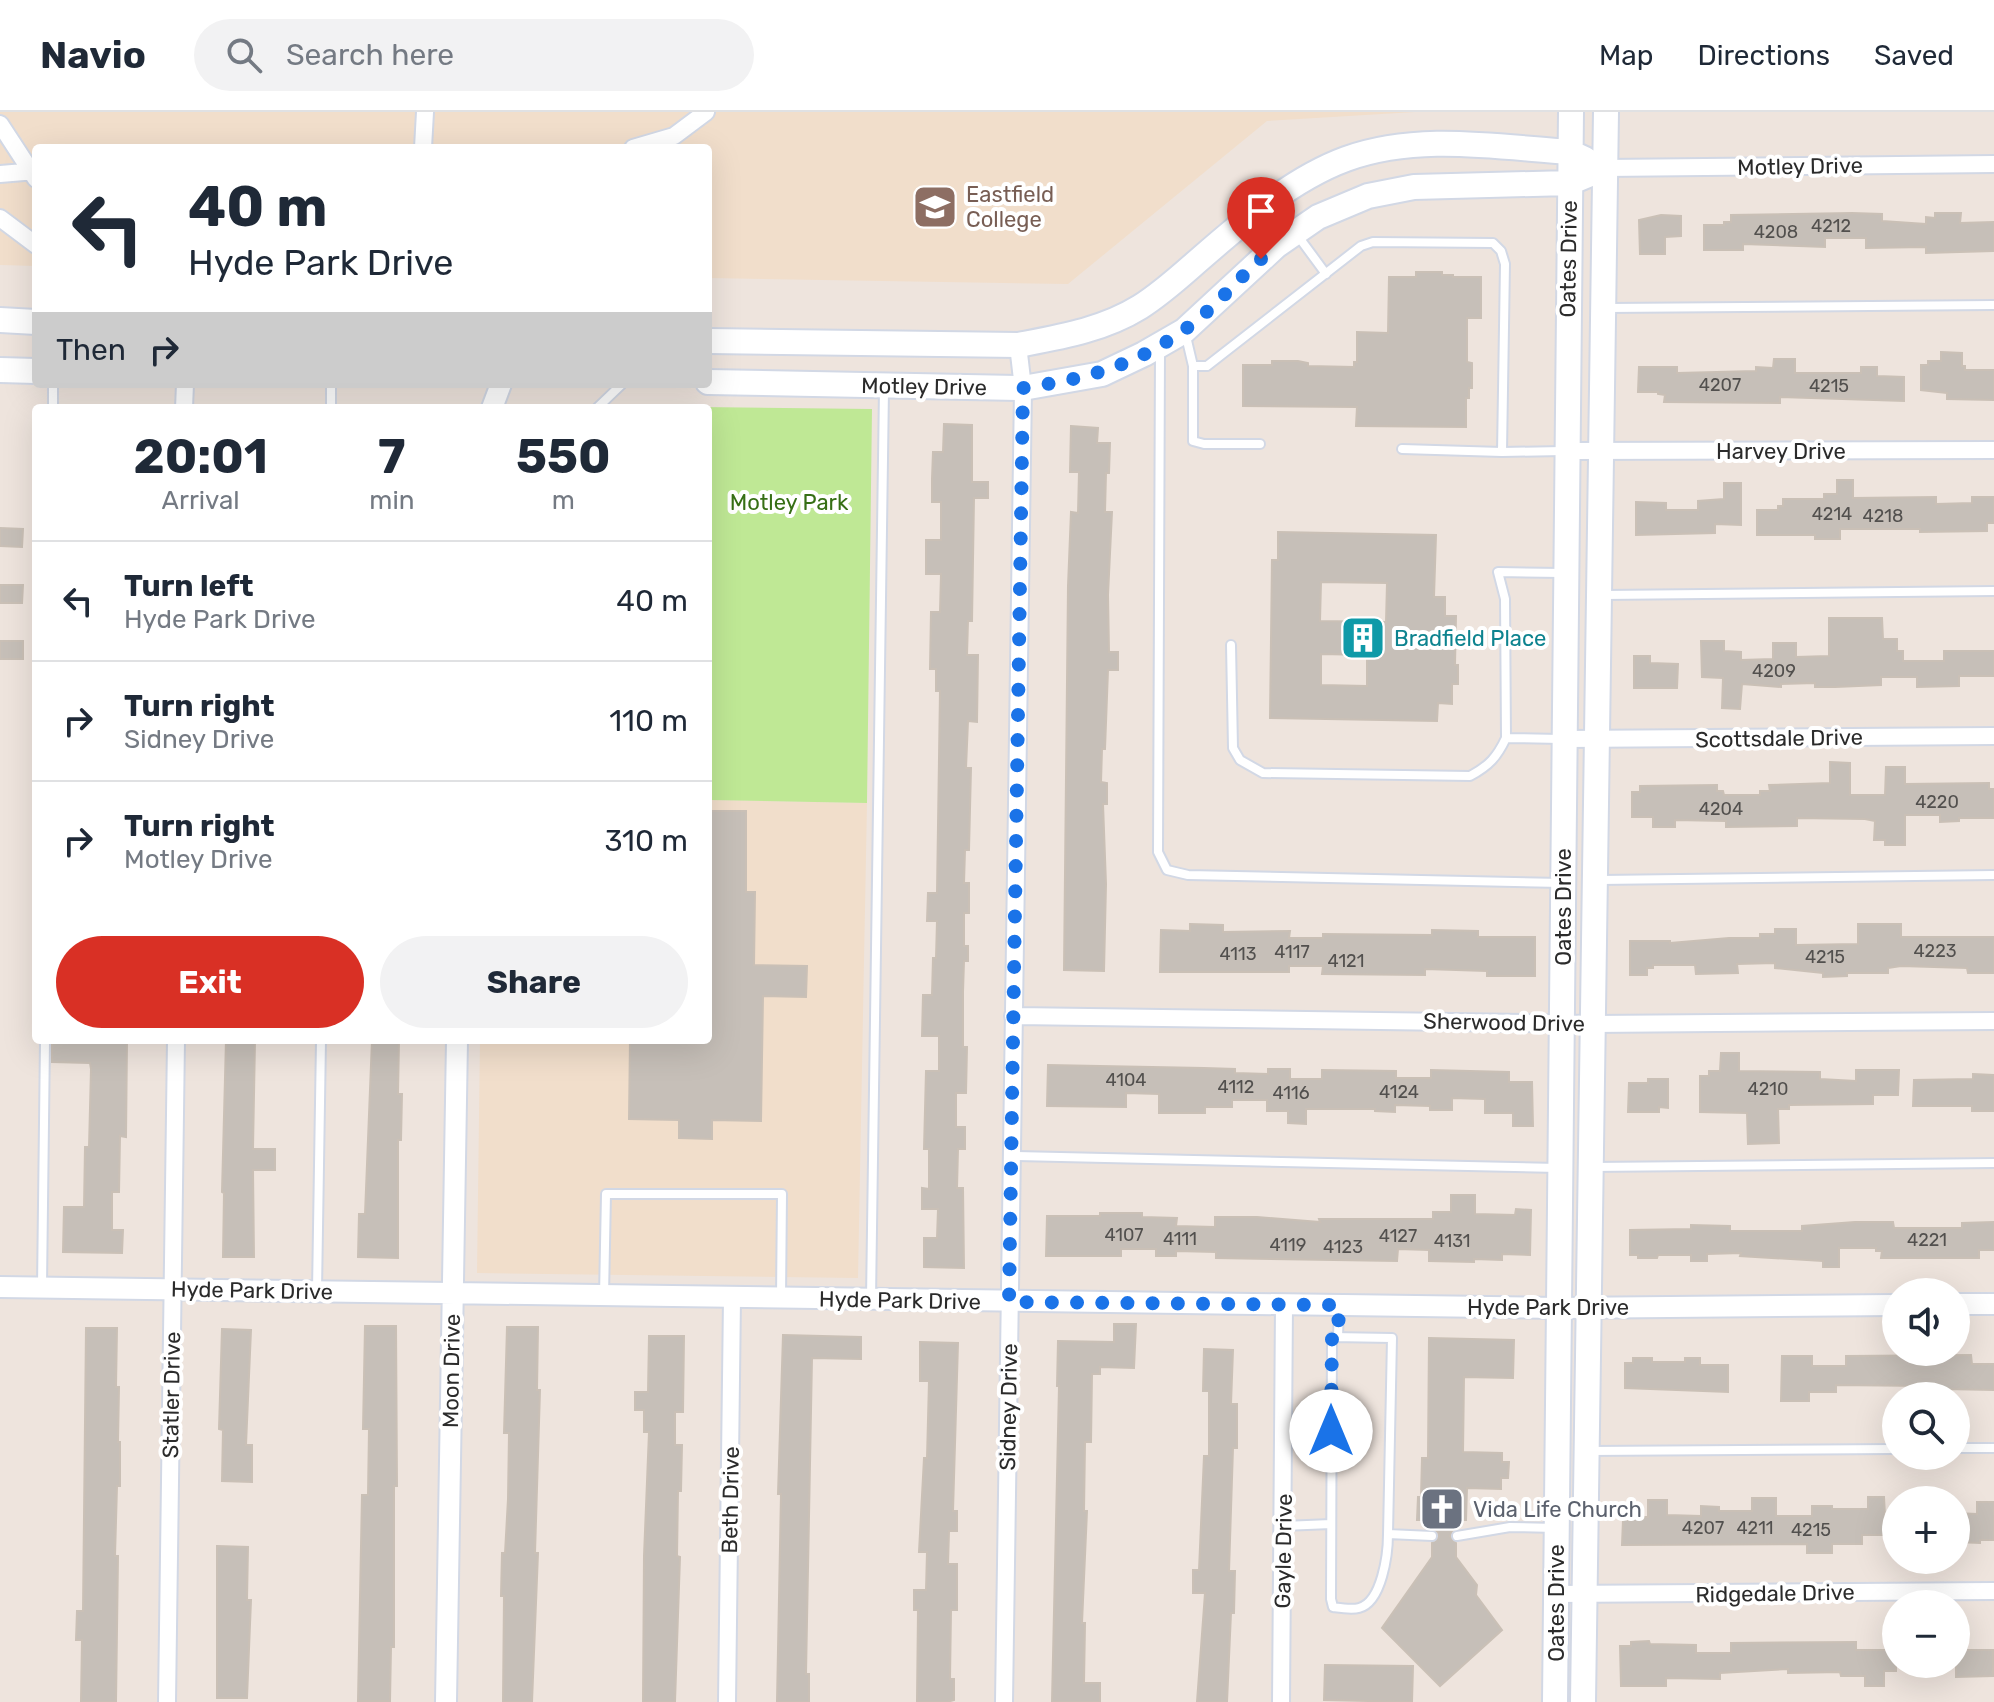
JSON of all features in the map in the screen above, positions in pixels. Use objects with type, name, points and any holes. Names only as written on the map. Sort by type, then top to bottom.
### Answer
[{"type":"main road","name":"Oates Drive","points":[[1555,1702],[1571,112]]},
{"type":"main road","name":"Oates Drive","points":[[1583,1702],[1606,112]]},
{"type":"main road","name":"Motley Drive","points":[[712,341],[1018,345],[1105,324],[1138,309],[1306,177],[1347,158],[1396,146],[1446,143],[1570,152],[1605,168]]},
{"type":"main road","name":"Motley Drive","points":[[712,382],[1023,388],[1102,374],[1184,331],[1295,232],[1318,217],[1368,196],[1414,187],[1569,183],[1605,168]]},
{"type":"main road","points":[[1163,292],[1184,331]]},
{"type":"main road","points":[[0,320],[32,322]]},
{"type":"main road","points":[[0,370],[32,371]]},
{"type":"street","points":[[423,144],[425,112]]},
{"type":"street","points":[[647,144],[674,136],[706,112]]},
{"type":"street","points":[[0,124],[32,171]]},
{"type":"street","name":"Motley Drive","points":[[1605,168],[1994,164]]},
{"type":"street","points":[[0,174],[32,174]]},
{"type":"street","points":[[0,218],[32,242]]},
{"type":"street","name":"Sidney Drive","points":[[1004,1702],[1023,388],[1018,345]]},
{"type":"street","name":"Harvey Drive","points":[[1568,451],[1994,450]]},
{"type":"street","name":"Scottsdale Drive","points":[[1565,739],[1994,736]]},
{"type":"street","name":"Sherwood Drive","points":[[1013,1016],[1593,1024],[1994,1021]]},
{"type":"street","name":"Statler Drive","points":[[167,1702],[176,1044]]},
{"type":"street","name":"Moon Drive","points":[[446,1702],[457,1044]]},
{"type":"street","name":"Hyde Park Drive","points":[[0,1287],[1558,1308],[1882,1305]]},
{"type":"street","name":"Beth Drive","points":[[727,1702],[732,1298]]},
{"type":"street","points":[[1970,1304],[1994,1304]]},
{"type":"street","name":"Gayle Drive","points":[[1281,1702],[1284,1305]]},
{"type":"street","name":"Ridgedale Drive","points":[[1556,1594],[1994,1591]]},
{"type":"lane","points":[[1295,232],[1326,274]]},
{"type":"lane","points":[[1193,366],[1207,366],[1361,246],[1373,242],[1493,243],[1501,251],[1505,264],[1502,452]]},
{"type":"lane","points":[[1604,308],[1994,305]]},
{"type":"lane","points":[[1184,331],[1193,366],[1193,441],[1204,444],[1260,444]]},
{"type":"lane","points":[[1160,345],[1158,852],[1167,870],[1188,875],[1563,883]]},
{"type":"lane","points":[[871,1300],[884,385]]},
{"type":"lane","points":[[601,404],[618,388]]},
{"type":"lane","points":[[1402,449],[1568,451]]},
{"type":"lane","points":[[1231,645],[1233,748],[1240,760],[1263,773],[1470,776],[1484,769],[1498,756],[1506,738],[1505,599],[1498,572],[1567,573]]},
{"type":"lane","points":[[1599,595],[1994,591]]},
{"type":"lane","points":[[1506,738],[1565,739]]},
{"type":"lane","points":[[1595,880],[1994,875]]},
{"type":"lane","points":[[42,1288],[45,1044]]},
{"type":"lane","points":[[317,1291],[321,1044]]},
{"type":"lane","points":[[1011,1156],[1562,1168]]},
{"type":"lane","points":[[1591,1167],[1994,1163]]},
{"type":"lane","points":[[604,1296],[606,1194],[782,1194],[781,1298]]},
{"type":"lane","points":[[1338,1337],[1339,1305]]},
{"type":"lane","points":[[1332,1337],[1338,1337],[1392,1338],[1388,1557],[1383,1576],[1367,1603],[1359,1608],[1333,1607],[1331,1599],[1332,1337]]},
{"type":"lane","points":[[1970,1448],[1994,1448]]},
{"type":"lane","points":[[1587,1451],[1882,1449]]},
{"type":"lane","points":[[1283,1526],[1331,1524]]},
{"type":"lane","points":[[1457,1536],[1510,1527],[1557,1528]]},
{"type":"lane","points":[[1388,1534],[1432,1536]]},
{"type":"shaded area","name":"Eastfield College","points":[[0,112],[1415,112],[1267,121],[1068,284],[712,278],[712,144],[32,144],[32,266],[0,265]]},
{"type":"shaded area","points":[[712,800],[867,803],[858,1278],[477,1273],[480,1044],[712,1044]]},
{"type":"green space","name":"Motley Park","points":[[712,407],[872,409],[867,803],[712,800]]},
{"type":"building","points":[[1935,213],[1961,213],[1960,223],[1994,222],[1994,251],[1926,253],[1926,247],[1866,248],[1866,238],[1825,238],[1825,247],[1743,244],[1743,250],[1704,250],[1704,225],[1724,225],[1724,222],[1731,222],[1731,215],[1882,214],[1882,221],[1926,224],[1926,217],[1935,218]]},
{"type":"building","points":[[1661,215],[1681,216],[1681,236],[1665,237],[1665,254],[1640,254],[1639,220]]},
{"type":"building","points":[[1416,272],[1481,277],[1481,318],[1467,318],[1467,362],[1472,363],[1472,388],[1469,388],[1469,398],[1466,398],[1466,427],[1356,426],[1357,407],[1243,406],[1243,365],[1298,361],[1308,363],[1308,366],[1354,367],[1354,362],[1357,362],[1357,332],[1388,333],[1389,277],[1416,277]]},
{"type":"building","points":[[1941,352],[1962,353],[1965,370],[1994,370],[1994,400],[1947,399],[1947,393],[1921,390],[1921,365],[1928,365],[1928,361],[1941,361]]},
{"type":"building","points":[[1774,359],[1795,359],[1795,373],[1861,373],[1861,367],[1877,367],[1877,376],[1904,377],[1904,401],[1780,397],[1780,403],[1664,402],[1665,395],[1658,392],[1638,392],[1639,367],[1677,367],[1677,373],[1756,371],[1756,367],[1773,368]]},
{"type":"building","points":[[944,424],[972,425],[972,482],[988,482],[988,498],[974,498],[972,621],[968,621],[967,655],[978,655],[977,722],[968,721],[966,768],[971,768],[969,850],[965,850],[964,883],[969,883],[969,913],[964,913],[964,946],[968,946],[963,992],[966,1093],[956,1093],[956,1127],[965,1127],[965,1149],[958,1149],[957,1188],[963,1188],[964,1268],[924,1267],[924,1238],[937,1238],[938,1209],[922,1209],[922,1188],[929,1189],[929,1149],[924,1149],[926,1071],[939,1071],[939,1036],[922,1036],[923,995],[932,995],[933,958],[936,958],[937,921],[927,921],[928,893],[937,893],[940,691],[936,691],[936,669],[930,669],[931,612],[940,612],[941,574],[926,574],[926,540],[941,540],[941,502],[932,502],[932,479],[933,452],[943,452]]},
{"type":"building","points":[[1071,426],[1098,428],[1097,443],[1110,443],[1105,512],[1112,512],[1109,652],[1118,652],[1118,670],[1108,670],[1105,749],[1102,749],[1101,782],[1107,783],[1107,804],[1103,804],[1106,884],[1104,971],[1064,970],[1068,586],[1071,512],[1078,513],[1079,472],[1070,472]]},
{"type":"building","points":[[1837,480],[1853,480],[1853,498],[1936,497],[1936,504],[1972,503],[1972,497],[1994,497],[1994,523],[1987,523],[1987,531],[1840,529],[1840,539],[1815,539],[1815,535],[1757,535],[1757,510],[1778,510],[1778,506],[1783,506],[1783,499],[1824,499],[1824,494],[1837,494]]},
{"type":"building","points":[[1724,483],[1741,483],[1741,525],[1715,524],[1715,533],[1636,535],[1636,502],[1666,503],[1666,510],[1698,510],[1698,501],[1724,499]]},
{"type":"building","points":[[0,528],[23,529],[22,547],[0,546]]},
{"type":"building","name":"Bradfield Place","points":[[1278,532],[1436,535],[1434,597],[1445,597],[1445,616],[1456,616],[1455,665],[1458,665],[1458,684],[1452,684],[1452,704],[1438,703],[1437,721],[1270,718],[1272,560],[1278,560]],"holes":[[[1321,582],[1387,583],[1386,622],[1320,621]],[[1321,654],[1367,655],[1367,686],[1321,685]]]},
{"type":"building","points":[[0,585],[23,585],[22,603],[0,603]]},
{"type":"building","points":[[1829,618],[1882,618],[1883,639],[1897,639],[1897,651],[1903,651],[1903,661],[1944,661],[1944,651],[1994,651],[1994,676],[1959,676],[1959,686],[1917,687],[1917,677],[1881,677],[1881,685],[1835,687],[1815,687],[1815,683],[1781,684],[1781,687],[1742,684],[1740,709],[1722,708],[1723,678],[1702,677],[1701,641],[1724,641],[1724,651],[1741,652],[1741,660],[1773,659],[1773,643],[1796,643],[1796,657],[1829,656]]},
{"type":"building","points":[[0,641],[23,641],[23,659],[0,659]]},
{"type":"building","points":[[1634,656],[1650,656],[1650,663],[1678,664],[1677,688],[1634,688]]},
{"type":"building","points":[[1830,762],[1850,763],[1850,795],[1885,795],[1886,767],[1905,767],[1905,784],[1989,783],[1989,789],[1994,789],[1994,818],[1959,818],[1959,821],[1940,822],[1940,815],[1905,815],[1905,845],[1885,845],[1885,840],[1874,840],[1875,821],[1865,819],[1797,818],[1797,826],[1726,827],[1726,821],[1675,820],[1675,827],[1653,827],[1653,817],[1632,817],[1632,792],[1640,792],[1640,786],[1717,785],[1717,791],[1723,791],[1724,795],[1760,795],[1760,791],[1770,791],[1769,785],[1830,783]]},
{"type":"building","points":[[712,811],[746,811],[746,892],[755,892],[754,965],[807,966],[806,997],[763,996],[761,1121],[712,1120],[712,1139],[679,1138],[679,1120],[629,1119],[630,1044],[712,1044]]},
{"type":"building","points":[[1190,924],[1223,925],[1223,932],[1290,931],[1289,938],[1323,938],[1323,934],[1432,935],[1432,930],[1478,931],[1478,937],[1535,937],[1535,976],[1487,976],[1487,971],[1425,969],[1425,975],[1322,974],[1323,966],[1289,966],[1289,972],[1160,972],[1161,930],[1190,931]]},
{"type":"building","points":[[1858,924],[1901,924],[1901,937],[1994,937],[1994,973],[1968,973],[1967,968],[1901,966],[1888,968],[1888,973],[1847,973],[1847,976],[1823,977],[1823,973],[1775,968],[1775,963],[1737,964],[1738,973],[1696,974],[1695,965],[1653,965],[1653,968],[1647,968],[1647,975],[1630,975],[1630,941],[1670,943],[1760,938],[1760,934],[1775,934],[1775,929],[1796,929],[1796,945],[1858,944]]},
{"type":"building","points":[[52,1044],[127,1044],[126,1137],[120,1136],[119,1192],[112,1192],[112,1230],[123,1230],[122,1253],[63,1252],[64,1207],[84,1207],[91,1069],[90,1063],[52,1062]]},
{"type":"building","points":[[226,1044],[255,1044],[253,1149],[275,1149],[275,1170],[253,1170],[254,1257],[223,1257]]},
{"type":"building","points":[[372,1044],[399,1044],[398,1094],[402,1094],[401,1140],[398,1140],[398,1258],[358,1257],[359,1214],[365,1214]]},
{"type":"building","points":[[1721,1053],[1739,1053],[1739,1071],[1820,1072],[1820,1079],[1856,1081],[1856,1070],[1899,1070],[1898,1095],[1873,1095],[1873,1104],[1789,1105],[1789,1109],[1778,1109],[1779,1143],[1748,1144],[1747,1113],[1700,1112],[1700,1076],[1709,1076],[1709,1071],[1720,1071]]},
{"type":"building","points":[[1048,1065],[1235,1069],[1235,1073],[1268,1074],[1268,1069],[1290,1069],[1290,1079],[1322,1079],[1322,1070],[1396,1071],[1396,1078],[1431,1078],[1431,1070],[1509,1072],[1509,1082],[1532,1082],[1533,1126],[1513,1126],[1513,1113],[1485,1113],[1485,1099],[1452,1098],[1452,1110],[1395,1105],[1395,1112],[1306,1109],[1306,1124],[1288,1123],[1288,1111],[1267,1111],[1267,1100],[1232,1100],[1232,1107],[1205,1107],[1205,1113],[1159,1113],[1159,1094],[1126,1093],[1126,1107],[1047,1106]]},
{"type":"building","points":[[1973,1074],[1994,1075],[1994,1111],[1972,1111],[1972,1106],[1913,1106],[1914,1080],[1973,1079]]},
{"type":"building","points":[[1648,1079],[1668,1079],[1668,1108],[1659,1107],[1659,1112],[1628,1112],[1629,1083],[1648,1083]]},
{"type":"building","points":[[1451,1195],[1475,1195],[1475,1214],[1515,1215],[1516,1209],[1531,1210],[1530,1255],[1502,1254],[1502,1260],[1474,1259],[1474,1262],[1429,1261],[1429,1250],[1398,1249],[1397,1261],[1216,1258],[1216,1252],[1176,1251],[1176,1256],[1156,1256],[1156,1249],[1121,1249],[1121,1256],[1046,1256],[1047,1216],[1142,1213],[1142,1217],[1177,1218],[1176,1226],[1215,1227],[1215,1217],[1320,1222],[1319,1219],[1433,1219],[1433,1212],[1451,1212]]},
{"type":"building","points":[[1893,1222],[1894,1228],[1962,1228],[1962,1223],[1994,1222],[1994,1250],[1979,1250],[1979,1258],[1881,1258],[1882,1251],[1876,1251],[1876,1248],[1839,1248],[1839,1267],[1823,1267],[1823,1261],[1740,1256],[1741,1253],[1707,1254],[1707,1261],[1691,1261],[1691,1255],[1638,1258],[1638,1255],[1630,1255],[1630,1230],[1691,1229],[1691,1225],[1730,1226],[1730,1231],[1802,1231],[1802,1226]]},
{"type":"building","points":[[1114,1324],[1136,1324],[1134,1368],[1100,1367],[1100,1374],[1092,1374],[1091,1442],[1085,1442],[1084,1683],[1100,1683],[1100,1702],[1052,1702],[1058,1341],[1114,1342]]},
{"type":"building","points":[[365,1326],[396,1326],[397,1486],[394,1486],[394,1647],[391,1647],[390,1701],[358,1701],[362,1495],[368,1495],[369,1429],[363,1429]]},
{"type":"building","points":[[507,1327],[538,1327],[537,1390],[540,1390],[535,1553],[538,1553],[532,1702],[503,1702],[504,1596],[501,1596],[509,1433],[504,1433]]},
{"type":"building","points":[[86,1328],[117,1328],[120,1486],[117,1486],[115,1556],[118,1556],[116,1702],[81,1702],[82,1640],[76,1640],[77,1611],[83,1611]]},
{"type":"building","points":[[222,1329],[251,1330],[246,1445],[252,1445],[252,1482],[222,1481],[223,1430],[219,1429]]},
{"type":"building","points":[[783,1335],[861,1337],[861,1359],[812,1358],[806,1674],[809,1674],[809,1702],[777,1702],[781,1494],[778,1494]]},
{"type":"building","points":[[649,1336],[684,1336],[683,1412],[675,1412],[675,1445],[682,1445],[681,1491],[678,1491],[677,1556],[680,1557],[675,1702],[643,1702],[649,1432],[644,1432],[644,1410],[635,1410],[635,1392],[648,1392]]},
{"type":"building","name":"Vida Life Church","points":[[1429,1338],[1514,1340],[1513,1378],[1464,1377],[1463,1452],[1502,1453],[1502,1462],[1509,1462],[1508,1478],[1501,1478],[1501,1489],[1467,1488],[1466,1520],[1457,1520],[1457,1529],[1450,1536],[1456,1543],[1456,1557],[1477,1585],[1476,1595],[1502,1630],[1440,1686],[1382,1628],[1432,1557],[1432,1543],[1439,1537],[1438,1532],[1432,1529],[1432,1520],[1417,1520],[1422,1458],[1428,1458]]},
{"type":"building","points":[[920,1342],[958,1343],[953,1511],[957,1511],[957,1531],[949,1531],[948,1564],[957,1564],[957,1610],[951,1610],[950,1679],[954,1679],[954,1700],[947,1702],[917,1702],[918,1610],[914,1610],[914,1590],[926,1590],[927,1552],[919,1552],[924,1458],[927,1458],[929,1381],[920,1381]]},
{"type":"building","points":[[1204,1349],[1233,1350],[1231,1404],[1237,1404],[1229,1571],[1235,1571],[1234,1613],[1231,1613],[1227,1702],[1197,1702],[1205,1593],[1193,1593],[1193,1570],[1199,1570],[1204,1456],[1209,1456],[1209,1391],[1203,1391]]},
{"type":"building","points":[[1970,1355],[1972,1364],[1994,1364],[1994,1390],[1970,1390],[1970,1382],[1882,1382],[1882,1386],[1836,1385],[1836,1392],[1809,1392],[1809,1401],[1781,1401],[1782,1356],[1812,1356],[1812,1366],[1846,1366],[1846,1356],[1882,1356],[1882,1366],[1970,1366]]},
{"type":"building","points":[[1633,1358],[1652,1358],[1652,1362],[1685,1362],[1685,1358],[1700,1358],[1700,1365],[1728,1365],[1728,1392],[1625,1388],[1625,1363],[1633,1363]]},
{"type":"building","points":[[1868,1497],[1882,1497],[1882,1535],[1862,1535],[1862,1544],[1832,1544],[1832,1553],[1807,1553],[1807,1544],[1622,1545],[1623,1520],[1648,1517],[1648,1500],[1667,1500],[1667,1515],[1701,1516],[1701,1506],[1719,1507],[1719,1511],[1752,1511],[1752,1498],[1776,1498],[1776,1516],[1812,1516],[1812,1506],[1868,1509]]},
{"type":"building","points":[[1977,1502],[1994,1502],[1994,1540],[1970,1543],[1970,1514],[1977,1514]]},
{"type":"building","points":[[217,1546],[248,1547],[247,1600],[251,1600],[247,1698],[217,1698]]},
{"type":"building","points":[[1631,1642],[1696,1645],[1696,1653],[1731,1653],[1731,1643],[1856,1642],[1856,1650],[1882,1650],[1884,1686],[1865,1686],[1865,1676],[1841,1676],[1840,1672],[1788,1673],[1788,1669],[1720,1673],[1720,1679],[1666,1678],[1666,1686],[1621,1686],[1620,1646],[1631,1646]]},
{"type":"building","points":[[1970,1650],[1993,1650],[1993,1676],[1970,1677]]},
{"type":"building","points":[[1325,1665],[1413,1666],[1412,1702],[1324,1700]]},
{"type":"place","name":"Eastfield College","points":[[935,207]]},
{"type":"place","name":"Bradfield Place","points":[[1363,638]]},
{"type":"place","name":"Vida Life Church","points":[[1442,1509]]},
{"type":"route","points":[[1261,259],[1184,331],[1144,354],[1102,374],[1023,388],[1009,1302],[1339,1305],[1338,1337],[1332,1337],[1331,1431]]}]
